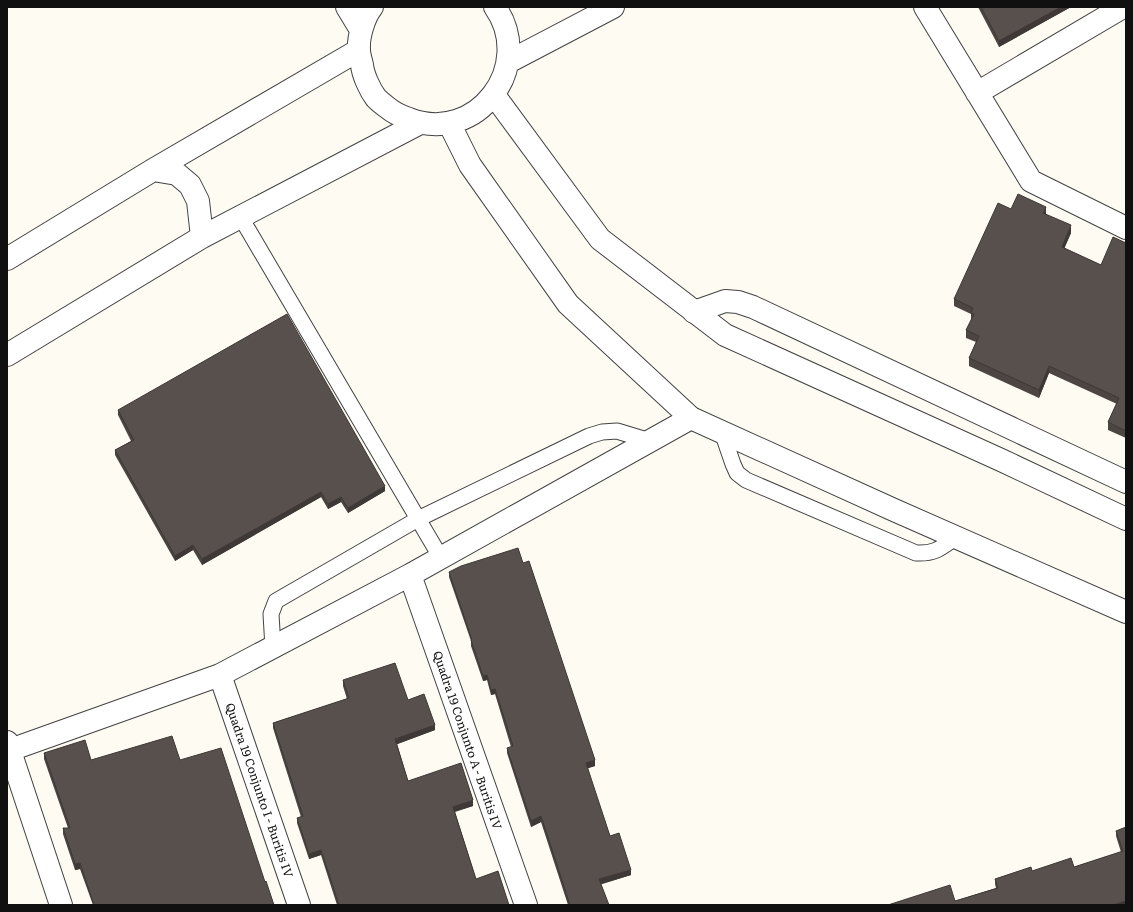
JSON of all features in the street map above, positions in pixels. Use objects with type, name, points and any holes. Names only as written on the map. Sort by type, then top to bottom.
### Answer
[{"type":"street","points":[[347,7],[360,40],[364,75],[376,98],[396,114],[420,124],[435,125],[449,123],[467,117],[482,108],[494,95],[503,79],[508,62],[508,38],[501,16],[495,7]]},
{"type":"street","points":[[7,259],[153,170],[360,40],[372,7]]},
{"type":"street","points":[[508,62],[613,7]]},
{"type":"street","points":[[926,7],[1032,181],[1126,228]]},
{"type":"street","points":[[977,93],[1123,7]]},
{"type":"street","points":[[494,95],[600,239],[725,335],[1001,460],[1126,520]]},
{"type":"street","points":[[449,123],[470,165],[568,304],[691,418],[1126,612]]},
{"type":"street","points":[[7,355],[202,237],[420,124]]},
{"type":"street","points":[[153,170],[178,174],[190,185],[198,200],[202,237]]},
{"type":"street","points":[[694,312],[725,301],[738,302],[753,307],[1126,482]]},
{"type":"street","points":[[61,905],[8,746],[220,675],[410,575],[691,418]]},
{"type":"street","name":"Quadra 19 Conjunto A - Buritis IV","points":[[410,575],[526,905]]},
{"type":"street","name":"Quadra 19 Conjunto I - Buritis IV","points":[[220,675],[299,905]]},
{"type":"lane","points":[[240,216],[441,558]]},
{"type":"lane","points":[[272,648],[270,614],[276,601],[418,519],[589,436],[602,432],[617,431],[650,441]]},
{"type":"lane","points":[[722,432],[736,473],[746,480],[916,553],[928,554],[941,548],[956,537]]},
{"type":"building","points":[[981,7],[1061,7],[999,41]]},
{"type":"building","points":[[1018,194],[1046,207],[1043,213],[1071,225],[1062,247],[1101,265],[1113,237],[1126,243],[1126,431],[1108,422],[1119,398],[1049,366],[1039,390],[969,358],[979,336],[966,330],[974,314],[971,313],[973,308],[954,299],[998,203],[1011,209]]},
{"type":"building","points":[[287,314],[385,486],[348,508],[341,497],[328,504],[321,492],[202,559],[193,545],[175,556],[115,450],[134,440],[118,410]]},
{"type":"building","points":[[518,548],[523,563],[529,561],[595,760],[586,763],[610,836],[619,833],[631,870],[599,879],[609,905],[570,905],[541,816],[531,821],[507,748],[513,746],[495,689],[491,690],[487,675],[483,676],[449,572],[461,566]]},
{"type":"building","points":[[395,663],[408,700],[424,694],[435,725],[395,739],[408,781],[461,763],[473,800],[453,807],[476,879],[498,871],[509,905],[339,905],[321,850],[309,854],[297,818],[303,816],[273,723],[349,698],[343,680]]},
{"type":"building","points":[[172,736],[180,760],[221,748],[274,905],[94,905],[80,863],[75,864],[63,828],[70,828],[44,753],[85,740],[91,760]]},
{"type":"building","points":[[1126,827],[1126,901],[1113,905],[888,905],[950,885],[955,901],[998,888],[995,879],[1031,867],[1032,871],[1071,858],[1074,867],[1123,851],[1116,831]]}]
